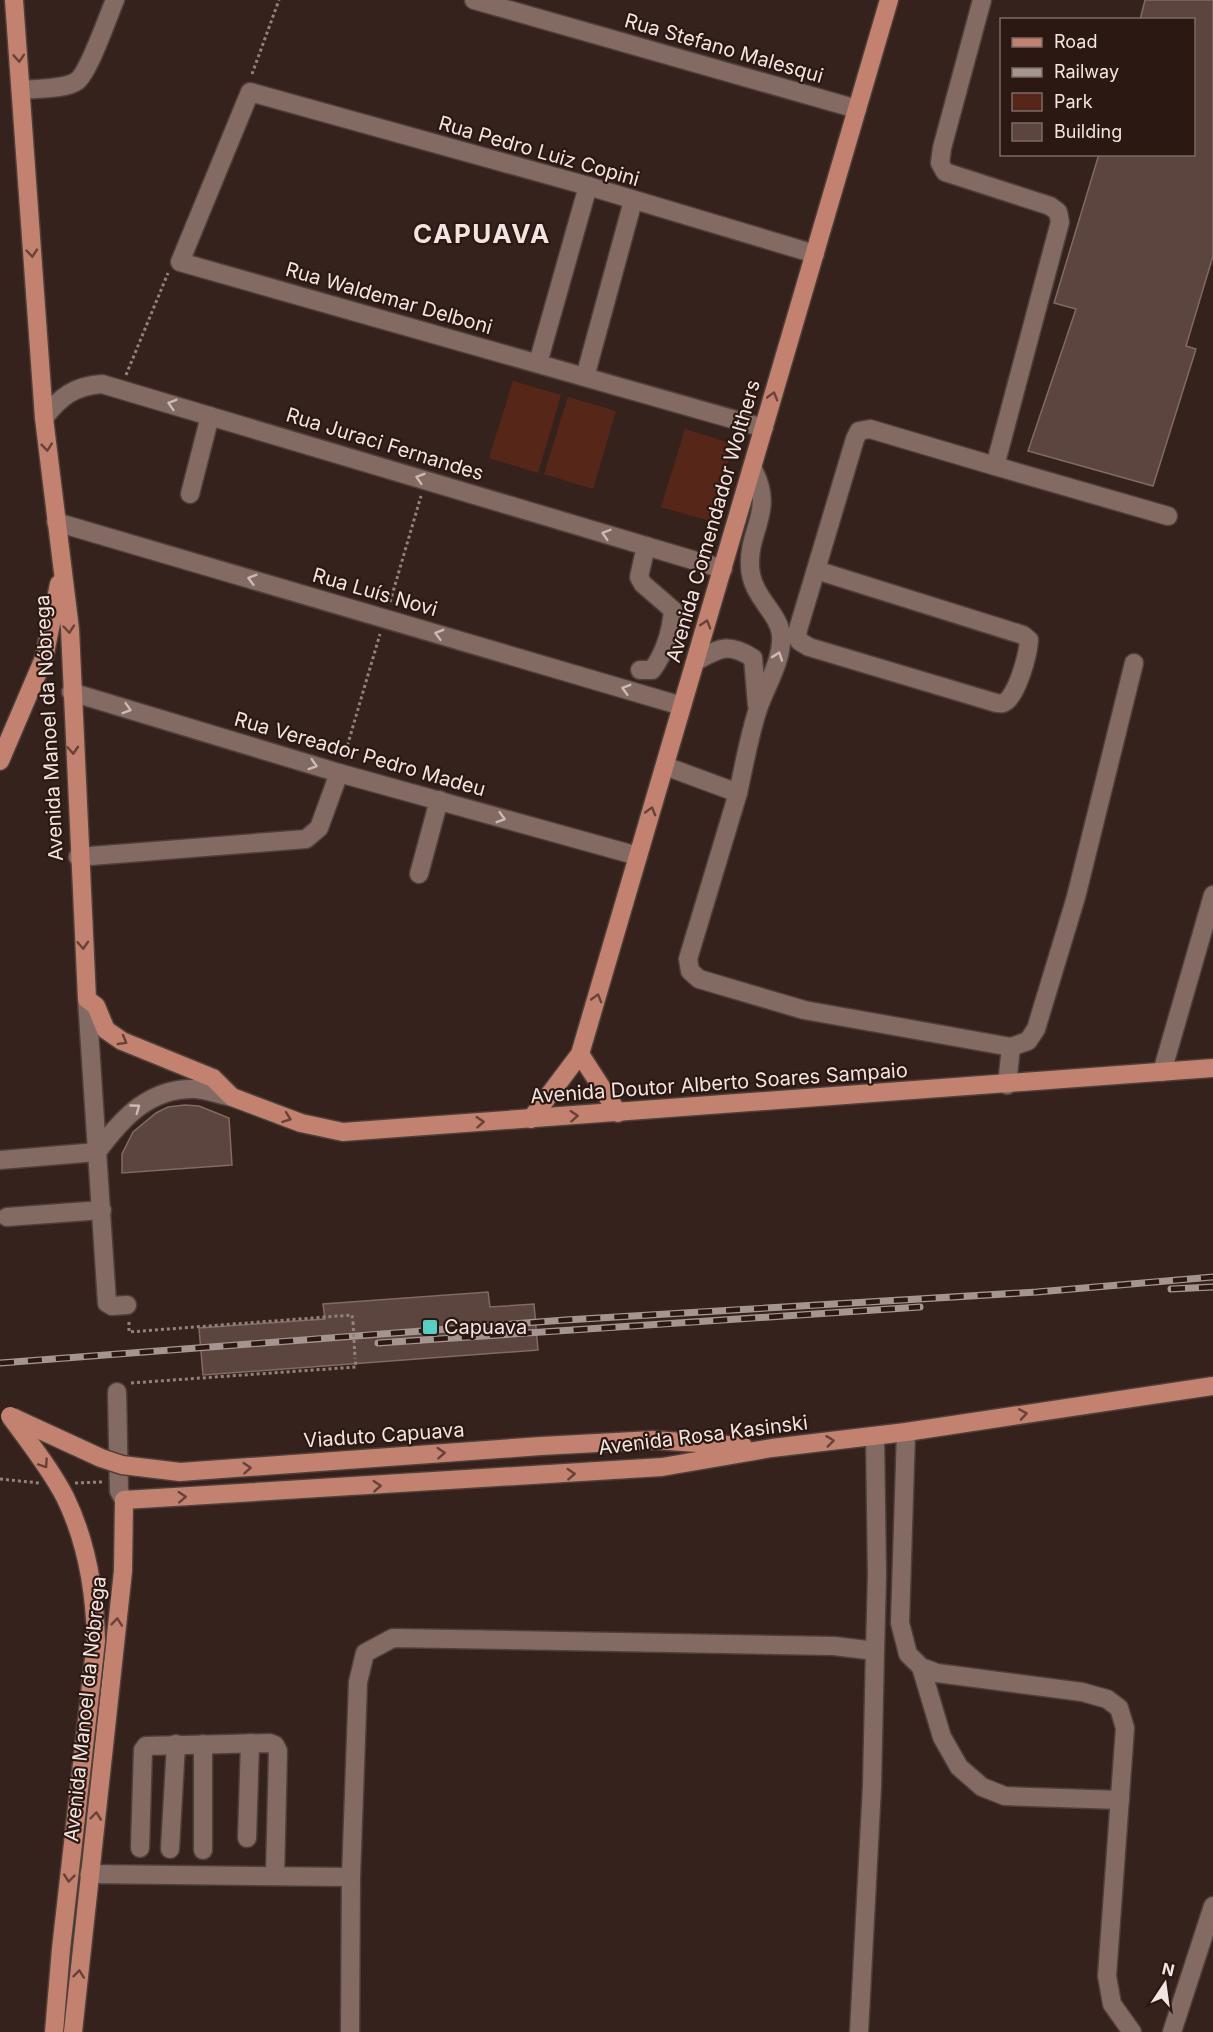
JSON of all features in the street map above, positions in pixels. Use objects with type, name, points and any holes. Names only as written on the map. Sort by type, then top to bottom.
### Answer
[{"type":"main road","name":"Avenida Manoel da Nóbrega","points":[[15,0],[44,418],[61,571],[70,629],[78,856],[87,999]]},
{"type":"main road","name":"Avenida Comendador Wolthers","points":[[531,1119],[580,1054],[889,0]]},
{"type":"main road","points":[[0,761],[44,658],[61,571]]},
{"type":"main road","name":"Avenida Doutor Alberto Soares Sampaio","points":[[87,999],[96,1006],[106,1030],[122,1041],[213,1078],[232,1097],[301,1123],[343,1132],[1007,1085],[1213,1068]]},
{"type":"main road","points":[[580,1054],[618,1113]]},
{"type":"main road","name":"Avenida Rosa Kasinski","points":[[124,1500],[662,1467],[772,1448],[906,1432],[1213,1386]]},
{"type":"main road","name":"Viaduto Capuava","points":[[5,1411],[63,1443],[122,1465],[180,1472],[653,1440],[772,1448]]},
{"type":"main road","name":"Viaduto Capuava","points":[[5,1411],[64,1495],[74,1519],[91,1578],[96,1615],[96,1641],[61,1949],[54,2032]]},
{"type":"main road","name":"Avenida Manoel da Nóbrega","points":[[73,2032],[123,1571],[124,1500]]},
{"type":"street","points":[[22,90],[67,85],[77,81],[86,67],[115,0]]},
{"type":"street","name":"Rua Stefano Malesqui","points":[[474,0],[857,109]]},
{"type":"street","points":[[982,0],[942,148],[940,163],[945,172],[1050,206],[1058,212],[1060,222],[995,466]]},
{"type":"street","points":[[180,262],[250,92]]},
{"type":"street","name":"Rua Pedro Luiz Copini","points":[[250,92],[588,186],[814,254]]},
{"type":"street","points":[[538,363],[588,186]]},
{"type":"street","points":[[585,377],[633,201]]},
{"type":"street","name":"Rua Waldemar Delboni","points":[[180,262],[764,428]]},
{"type":"street","name":"Rua Juraci Fernandes","points":[[44,418],[56,402],[72,390],[102,384],[723,569]]},
{"type":"street","points":[[190,494],[210,416]]},
{"type":"street","points":[[816,570],[1023,635],[1029,640],[1028,650],[1013,695],[1003,703],[993,702],[809,647],[798,641],[797,633],[816,570],[859,431],[870,429],[1168,516]]},
{"type":"street","points":[[752,468],[758,479],[762,507],[750,565],[757,594],[777,620],[781,632],[782,648],[757,710],[738,794],[688,959],[690,972],[699,979],[804,1010],[1011,1047],[1028,1041],[1036,1029],[1076,897],[1134,663]]},
{"type":"street","name":"Rua Luís Novi","points":[[56,522],[682,706]]},
{"type":"street","points":[[640,670],[652,670],[658,662],[671,631],[673,610],[639,577],[646,546]]},
{"type":"street","points":[[696,661],[720,648],[737,648],[753,658],[757,710]]},
{"type":"street","name":"Rua Vereador Pedro Madeu","points":[[71,692],[339,772],[638,856]]},
{"type":"street","points":[[665,766],[738,794]]},
{"type":"street","points":[[78,856],[306,839],[319,828],[339,772]]},
{"type":"street","points":[[419,874],[438,800]]},
{"type":"street","points":[[1162,1072],[1213,895]]},
{"type":"street","name":"Avenida Manoel da Nóbrega","points":[[87,999],[107,1303],[120,1306]]},
{"type":"street","points":[[1007,1085],[1011,1047]]},
{"type":"street","name":"Avenida Doutor Alberto Soares Sampaio","points":[[97,1152],[126,1115],[146,1101],[168,1092],[196,1089],[232,1097]]},
{"type":"street","points":[[0,1160],[97,1152]]},
{"type":"street","points":[[8,1217],[102,1210]]},
{"type":"street","name":"Avenida Manoel da Nóbrega","points":[[123,1388],[119,1491],[124,1500]]},
{"type":"street","points":[[906,1432],[900,1623],[908,1654],[921,1667],[937,1673],[1082,1692],[1107,1699],[1119,1708],[1125,1728],[1107,1976],[1112,2004],[1132,2032]]},
{"type":"street","points":[[859,2032],[872,1775],[877,1575],[875,1436]]},
{"type":"street","points":[[350,2032],[351,1877],[358,1682],[364,1653],[393,1638],[834,1646],[875,1652]]},
{"type":"street","points":[[921,1667],[942,1737],[959,1767],[982,1787],[1005,1796],[1120,1800]]},
{"type":"street","points":[[247,1838],[250,1743]]},
{"type":"street","points":[[140,1848],[143,1750],[151,1744],[270,1743],[275,1745],[278,1751],[275,1876]]},
{"type":"street","points":[[170,1849],[176,1744]]},
{"type":"street","points":[[203,1744],[203,1850]]},
{"type":"street","points":[[89,1874],[351,1877]]},
{"type":"street","points":[[1172,2032],[1213,1906]]},
{"type":"path","points":[[250,92],[249,84],[279,0]]},
{"type":"path","points":[[120,389],[170,268],[180,262]]},
{"type":"path","points":[[120,1306],[129,1332],[352,1315],[356,1367],[123,1388]]},
{"type":"green space","points":[[513,381],[561,395],[538,473],[489,458]]},
{"type":"green space","points":[[568,397],[616,411],[593,489],[544,474]]},
{"type":"green space","points":[[685,429],[733,444],[710,521],[661,507]]},
{"type":"building","points":[[1145,0],[1213,0],[1213,256],[1186,346],[1196,349],[1153,486],[1028,451],[1076,309],[1054,303],[1098,156],[1195,156],[1195,18],[1140,18]]},
{"type":"building","points":[[199,1106],[229,1118],[232,1165],[122,1173],[122,1154],[133,1132],[156,1113],[168,1107]]},
{"type":"building","points":[[488,1292],[490,1307],[534,1304],[538,1350],[203,1375],[199,1328],[325,1319],[323,1304]]},
{"type":"railway","points":[[0,1363],[565,1320],[1037,1292],[1213,1277]]},
{"type":"railway","points":[[1171,1289],[1213,1287]]},
{"type":"railway","points":[[378,1343],[920,1307]]},
{"type":"place","name":"Capuava","points":[[430,1327]]},
{"type":"district","name":"CAPUAVA","points":[[482,233]]}]
